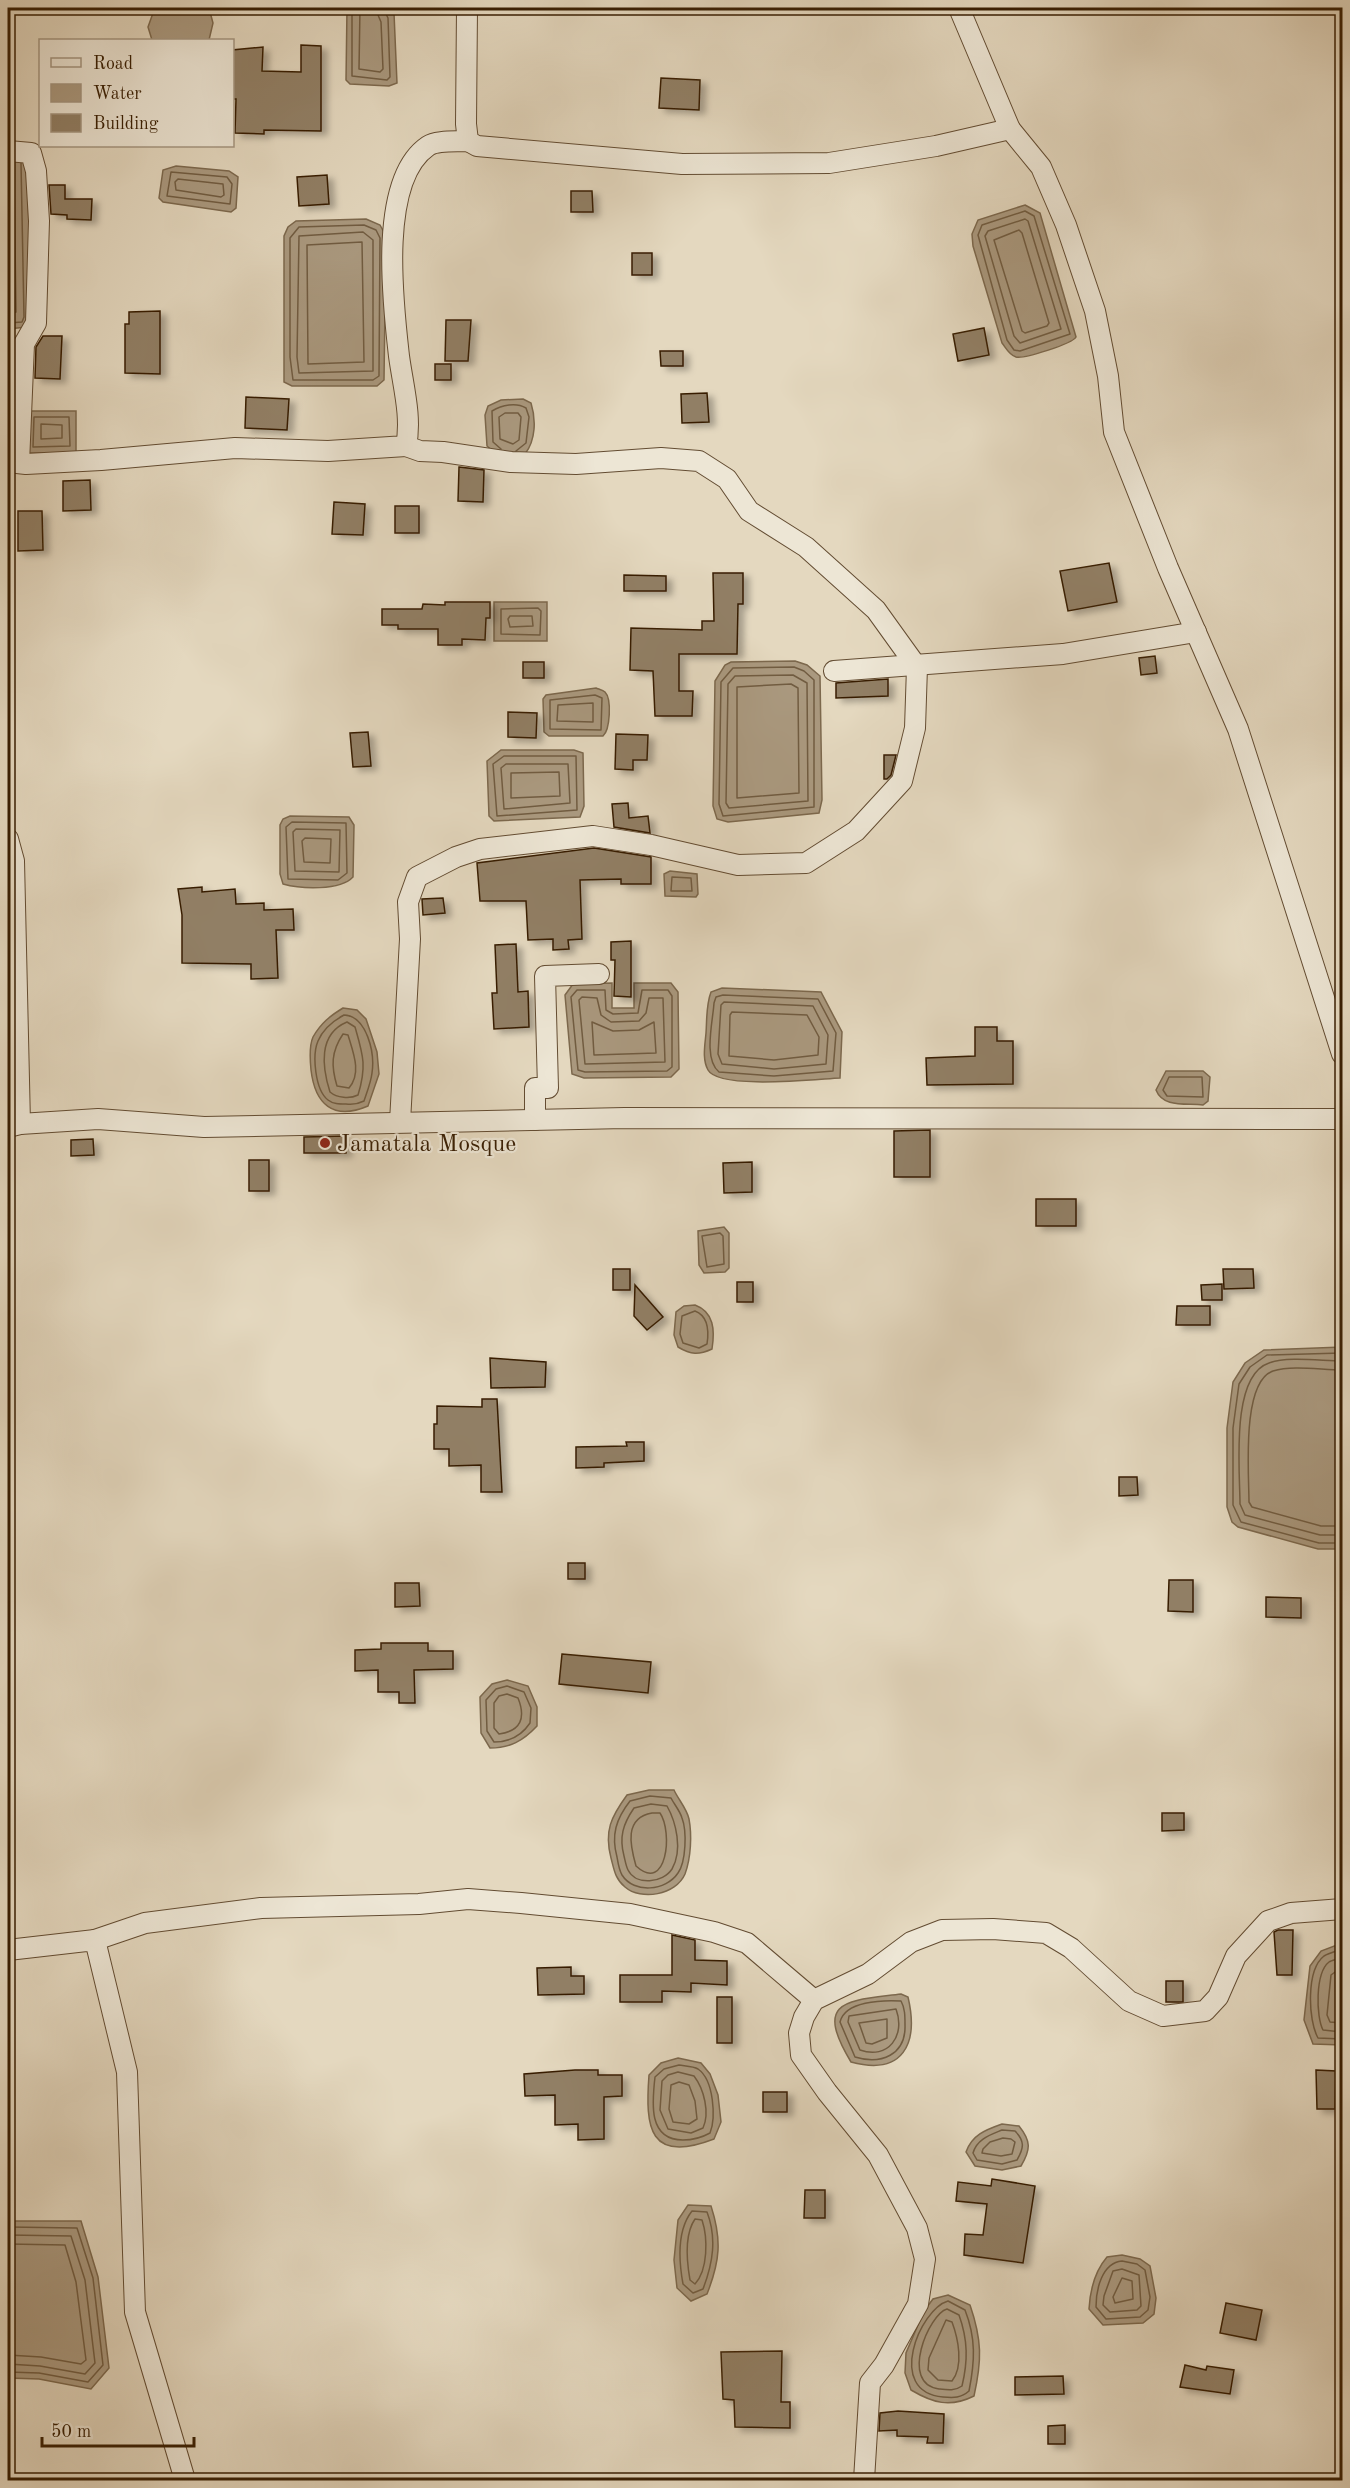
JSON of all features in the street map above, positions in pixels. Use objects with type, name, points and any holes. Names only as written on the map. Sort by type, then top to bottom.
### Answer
[{"type":"street","points":[[467,8],[466,124],[468,141]]},
{"type":"street","points":[[959,8],[1010,129],[1041,167],[1066,225],[1095,311],[1108,376],[1114,432],[1238,729],[1342,1054]]},
{"type":"street","points":[[406,446],[410,427],[397,336],[392,256],[400,185],[414,158],[430,144],[468,141],[477,146],[682,164],[829,163],[936,146],[1010,129]]},
{"type":"street","points":[[8,151],[31,153],[36,171],[39,221],[36,323],[24,344],[14,463],[101,460],[234,448],[328,451],[406,446],[420,451],[511,462],[576,464],[662,458],[699,461],[726,479],[749,511],[806,547],[876,610],[917,667],[915,728],[902,781],[856,831],[806,863],[738,865],[651,845],[593,836],[480,849],[456,857],[417,877],[408,902],[410,939],[400,1122]]},
{"type":"street","points":[[834,671],[917,667],[1063,654],[1196,632]]},
{"type":"street","points":[[8,839],[14,861],[14,1126],[98,1119],[204,1127],[535,1120],[1342,1119]]},
{"type":"street","points":[[535,1120],[535,1088],[548,1088],[545,976],[599,974]]},
{"type":"street","points":[[8,1950],[95,1940],[145,1923],[261,1908],[418,1904],[468,1899],[630,1914],[714,1932],[747,1943],[814,2000]]},
{"type":"street","points":[[864,2481],[870,2383],[884,2365],[918,2304],[925,2259],[917,2228],[878,2155],[826,2092],[801,2055],[799,2033],[804,2017],[814,2000],[868,1974],[911,1942],[942,1930],[993,1929],[1046,1934],[1071,1948],[1129,2001],[1163,2016],[1206,2011],[1218,1997],[1236,1956],[1268,1921],[1291,1913],[1342,1909]]},
{"type":"street","points":[[95,1940],[127,2072],[135,2312],[185,2481]]},
{"type":"water","points":[[161,8],[209,8],[213,23],[209,39],[152,39],[148,27],[153,13]]},
{"type":"water","points":[[347,8],[385,8],[394,13],[397,83],[389,86],[350,84],[346,80]]},
{"type":"water","points":[[8,156],[28,163],[30,317],[27,327],[8,329]]},
{"type":"water","points":[[176,166],[229,171],[238,177],[236,208],[231,212],[163,202],[159,198],[163,170]]},
{"type":"water","points":[[1025,205],[1040,213],[1076,337],[1048,350],[1016,357],[1002,343],[973,246],[972,234],[978,220]]},
{"type":"water","points":[[366,219],[380,225],[386,236],[384,380],[377,386],[292,386],[284,382],[284,236],[288,227],[296,221]]},
{"type":"water","points":[[523,399],[531,403],[534,416],[533,436],[529,448],[525,454],[494,452],[487,446],[485,415],[488,406],[501,400]]},
{"type":"water","points":[[26,411],[76,411],[76,453],[26,453]]},
{"type":"water","points":[[494,602],[547,602],[547,641],[494,641]]},
{"type":"water","points":[[795,661],[807,665],[820,676],[822,800],[819,813],[728,822],[717,819],[713,806],[715,681],[725,665],[731,662]]},
{"type":"water","points":[[596,688],[605,692],[609,701],[609,721],[603,736],[549,736],[544,732],[543,699],[546,695]]},
{"type":"water","points":[[501,750],[574,750],[583,753],[584,806],[580,817],[494,821],[489,816],[487,761]]},
{"type":"water","points":[[290,816],[349,817],[354,825],[353,877],[339,885],[320,888],[283,884],[280,874],[280,825],[283,819]]},
{"type":"water","points":[[670,871],[697,874],[698,894],[696,897],[665,896],[664,874]]},
{"type":"water","points":[[612,983],[612,1008],[634,1008],[634,983],[671,983],[678,992],[679,1069],[671,1077],[584,1078],[572,1074],[565,995],[573,984]]},
{"type":"water","points":[[722,988],[821,992],[842,1032],[840,1078],[749,1082],[716,1076],[708,1070],[704,1052],[708,1002],[711,992]]},
{"type":"water","points":[[343,1008],[357,1010],[366,1019],[377,1052],[379,1074],[368,1106],[345,1111],[336,1110],[322,1100],[313,1082],[310,1058],[310,1049],[316,1032],[326,1020]]},
{"type":"water","points":[[1166,1071],[1203,1071],[1210,1077],[1208,1101],[1203,1105],[1176,1104],[1164,1100],[1156,1090]]},
{"type":"water","points":[[724,1227],[729,1233],[729,1268],[725,1272],[704,1273],[699,1265],[698,1231]]},
{"type":"water","points":[[695,1305],[706,1312],[712,1322],[712,1349],[691,1353],[678,1347],[674,1335],[676,1312],[684,1306]]},
{"type":"water","points":[[1342,1347],[1342,1549],[1318,1549],[1238,1527],[1232,1522],[1227,1507],[1227,1428],[1233,1382],[1245,1363],[1264,1350]]},
{"type":"water","points":[[507,1680],[528,1686],[537,1707],[537,1726],[516,1743],[490,1748],[481,1733],[480,1697],[492,1684]]},
{"type":"water","points":[[649,1790],[674,1790],[688,1815],[691,1839],[687,1868],[680,1881],[666,1891],[649,1895],[632,1891],[619,1881],[615,1874],[608,1840],[613,1817],[627,1795]]},
{"type":"water","points":[[1342,1943],[1342,2045],[1313,2044],[1304,2020],[1310,1966],[1321,1951]]},
{"type":"water","points":[[901,1994],[908,1997],[911,2014],[909,2042],[903,2052],[895,2060],[883,2064],[869,2065],[851,2062],[835,2026],[836,2015],[842,2007],[851,2002]]},
{"type":"water","points":[[678,2058],[701,2063],[710,2074],[718,2095],[721,2122],[714,2139],[692,2146],[676,2147],[664,2144],[656,2136],[648,2111],[649,2075],[661,2063]]},
{"type":"water","points":[[1002,2124],[1019,2126],[1026,2136],[1028,2150],[1021,2166],[1002,2170],[975,2166],[966,2152],[972,2141],[980,2134]]},
{"type":"water","points":[[688,2205],[711,2206],[718,2240],[715,2271],[707,2294],[691,2301],[677,2288],[674,2260],[678,2220]]},
{"type":"water","points":[[8,2221],[81,2221],[98,2277],[109,2368],[91,2389],[39,2379],[8,2378]]},
{"type":"water","points":[[1122,2255],[1140,2259],[1150,2266],[1156,2298],[1154,2314],[1143,2323],[1103,2325],[1089,2309],[1092,2288],[1099,2268],[1107,2257]]},
{"type":"water","points":[[948,2295],[970,2305],[979,2340],[978,2372],[974,2396],[949,2403],[934,2401],[911,2390],[905,2373],[906,2353],[924,2311],[933,2299]]},
{"type":"building","points":[[301,45],[321,46],[321,131],[264,130],[264,134],[235,133],[234,50],[263,47],[262,71],[301,72]]},
{"type":"building","points":[[661,78],[700,80],[699,110],[659,108]]},
{"type":"building","points":[[327,175],[329,204],[299,206],[297,177]]},
{"type":"building","points":[[49,185],[65,185],[65,199],[92,199],[91,220],[67,219],[67,215],[51,214]]},
{"type":"building","points":[[571,191],[592,191],[593,212],[571,212]]},
{"type":"building","points":[[632,253],[652,253],[652,275],[632,275]]},
{"type":"building","points":[[160,311],[160,374],[125,373],[125,324],[129,324],[129,312]]},
{"type":"building","points":[[446,320],[471,320],[468,361],[445,361]]},
{"type":"building","points":[[984,328],[989,355],[958,361],[953,334]]},
{"type":"building","points":[[43,336],[62,336],[60,379],[35,378],[36,347]]},
{"type":"building","points":[[660,351],[683,351],[683,366],[661,366]]},
{"type":"building","points":[[435,364],[451,364],[451,380],[435,380]]},
{"type":"building","points":[[707,393],[709,422],[682,423],[681,394]]},
{"type":"building","points":[[246,397],[289,399],[287,430],[245,428]]},
{"type":"building","points":[[459,467],[484,470],[483,502],[458,501]]},
{"type":"building","points":[[90,480],[91,510],[63,511],[63,481]]},
{"type":"building","points":[[334,502],[365,504],[363,535],[332,534]]},
{"type":"building","points":[[395,506],[419,506],[419,533],[395,533]]},
{"type":"building","points":[[18,511],[42,511],[43,550],[18,551]]},
{"type":"building","points":[[1109,563],[1117,602],[1068,611],[1060,571]]},
{"type":"building","points":[[713,573],[743,573],[743,604],[738,604],[737,654],[679,654],[679,691],[693,691],[692,716],[655,716],[653,671],[630,670],[631,628],[702,630],[702,621],[714,621]]},
{"type":"building","points":[[624,575],[666,576],[666,591],[624,591]]},
{"type":"building","points":[[445,602],[490,602],[490,618],[486,618],[485,640],[462,639],[462,645],[438,645],[438,629],[398,629],[398,625],[382,625],[382,609],[422,609],[423,604],[445,605]]},
{"type":"building","points":[[1155,656],[1157,673],[1141,675],[1139,658]]},
{"type":"building","points":[[523,662],[544,662],[544,678],[523,678]]},
{"type":"building","points":[[888,679],[888,696],[836,698],[836,683]]},
{"type":"building","points":[[508,712],[537,713],[536,738],[508,737]]},
{"type":"building","points":[[368,732],[371,766],[353,767],[350,733]]},
{"type":"building","points":[[616,734],[648,735],[647,760],[633,760],[633,770],[615,769]]},
{"type":"building","points":[[884,755],[896,755],[891,775],[887,779],[884,779]]},
{"type":"building","points":[[628,803],[629,818],[648,816],[650,833],[614,827],[612,804]]},
{"type":"building","points":[[594,848],[651,857],[651,884],[621,884],[621,879],[580,880],[582,939],[568,940],[569,949],[553,950],[553,939],[528,940],[526,901],[480,901],[477,863]]},
{"type":"building","points":[[202,887],[202,892],[235,889],[236,904],[264,903],[264,910],[293,909],[294,930],[276,930],[278,978],[251,979],[251,964],[182,963],[182,915],[178,889]]},
{"type":"building","points":[[443,898],[445,913],[423,915],[422,899]]},
{"type":"building","points":[[631,941],[631,997],[614,996],[615,960],[611,960],[611,942]]},
{"type":"building","points":[[516,944],[518,992],[528,991],[529,1027],[494,1029],[492,993],[497,993],[495,945]]},
{"type":"building","points":[[975,1027],[997,1027],[997,1041],[1013,1041],[1013,1084],[927,1085],[926,1058],[975,1056]]},
{"type":"building","points":[[930,1130],[930,1177],[894,1177],[894,1131]]},
{"type":"building","name":"Jamatala Mosque","points":[[346,1136],[346,1153],[304,1153],[304,1137]]},
{"type":"building","points":[[93,1139],[94,1155],[71,1156],[71,1140]]},
{"type":"building","points":[[249,1160],[269,1160],[269,1191],[249,1191]]},
{"type":"building","points":[[752,1162],[752,1192],[724,1193],[723,1163]]},
{"type":"building","points":[[1036,1199],[1076,1199],[1076,1226],[1036,1226]]},
{"type":"building","points":[[613,1269],[630,1269],[630,1290],[613,1290]]},
{"type":"building","points":[[1223,1269],[1253,1269],[1254,1288],[1224,1289]]},
{"type":"building","points":[[737,1282],[753,1282],[753,1302],[737,1302]]},
{"type":"building","points":[[1222,1284],[1222,1300],[1202,1300],[1201,1285]]},
{"type":"building","points":[[635,1285],[663,1317],[647,1330],[634,1316]]},
{"type":"building","points":[[1177,1306],[1210,1306],[1210,1325],[1176,1325]]},
{"type":"building","points":[[490,1358],[546,1362],[545,1387],[491,1388]]},
{"type":"building","points":[[482,1399],[497,1399],[502,1492],[481,1492],[481,1465],[449,1466],[449,1449],[434,1449],[437,1406],[482,1407]]},
{"type":"building","points":[[626,1442],[644,1442],[644,1461],[604,1463],[604,1467],[576,1468],[576,1447],[627,1446]]},
{"type":"building","points":[[1119,1477],[1137,1477],[1138,1495],[1119,1496]]},
{"type":"building","points":[[568,1563],[585,1563],[585,1579],[568,1579]]},
{"type":"building","points":[[1169,1580],[1193,1580],[1193,1612],[1168,1611]]},
{"type":"building","points":[[395,1583],[419,1583],[420,1606],[395,1607]]},
{"type":"building","points":[[1266,1597],[1301,1598],[1301,1618],[1266,1617]]},
{"type":"building","points":[[381,1643],[428,1643],[428,1651],[453,1651],[453,1669],[414,1670],[415,1703],[399,1703],[399,1692],[378,1692],[378,1670],[355,1671],[355,1650],[381,1649]]},
{"type":"building","points":[[562,1654],[651,1662],[648,1693],[559,1684]]},
{"type":"building","points":[[1162,1813],[1184,1813],[1184,1830],[1162,1831]]},
{"type":"building","points":[[1293,1930],[1292,1975],[1277,1975],[1274,1932]]},
{"type":"building","points":[[672,1935],[695,1940],[695,1960],[727,1961],[727,1985],[691,1983],[691,1992],[662,1991],[662,2002],[620,2002],[620,1975],[672,1975]]},
{"type":"building","points":[[571,1967],[571,1976],[584,1976],[584,1994],[538,1995],[537,1968]]},
{"type":"building","points":[[1166,1981],[1183,1981],[1183,2002],[1166,2002]]},
{"type":"building","points":[[717,1997],[732,1997],[732,2043],[717,2043]]},
{"type":"building","points":[[598,2070],[598,2075],[622,2075],[622,2096],[604,2097],[604,2139],[578,2140],[578,2124],[555,2125],[555,2095],[525,2096],[524,2074]]},
{"type":"building","points":[[1316,2070],[1336,2071],[1335,2109],[1317,2109]]},
{"type":"building","points":[[763,2092],[787,2092],[787,2112],[763,2112]]},
{"type":"building","points":[[992,2179],[1035,2186],[1023,2263],[964,2255],[965,2234],[983,2235],[987,2204],[956,2201],[958,2182],[991,2186]]},
{"type":"building","points":[[805,2190],[825,2190],[825,2218],[804,2218]]},
{"type":"building","points":[[1226,2303],[1262,2310],[1256,2340],[1220,2333]]},
{"type":"building","points":[[782,2351],[781,2402],[790,2402],[790,2428],[735,2427],[734,2400],[723,2399],[721,2352]]},
{"type":"building","points":[[1185,2365],[1206,2370],[1207,2366],[1234,2370],[1230,2394],[1180,2387]]},
{"type":"building","points":[[1063,2376],[1064,2394],[1015,2395],[1015,2377]]},
{"type":"building","points":[[898,2411],[944,2414],[943,2443],[927,2443],[928,2437],[897,2436],[897,2430],[879,2431],[880,2413]]},
{"type":"building","points":[[1065,2425],[1065,2444],[1048,2444],[1048,2426]]},
{"type":"place","name":"Jamatala Mosque","points":[[325,1143]]}]
